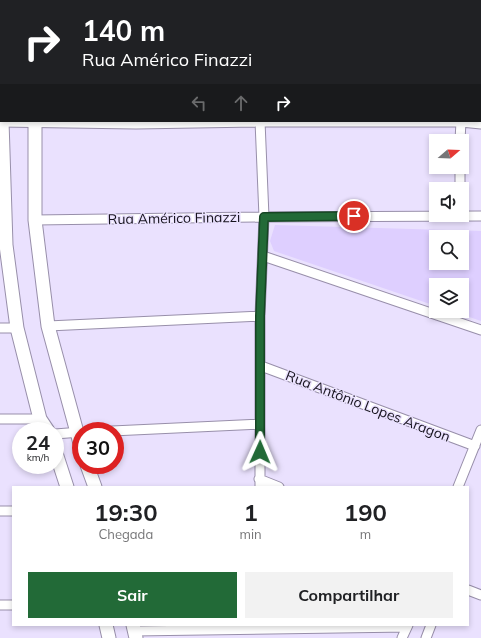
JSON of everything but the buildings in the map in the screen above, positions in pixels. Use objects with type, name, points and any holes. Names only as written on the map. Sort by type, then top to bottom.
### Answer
[{"type":"street","points":[[42,422],[17,328],[3,245],[1,122],[136,124],[260,122],[460,122],[481,124]]},
{"type":"street","points":[[35,122],[35,220],[48,326],[76,422]]},
{"type":"street","points":[[260,122],[264,217],[260,316],[260,483],[274,486]]},
{"type":"street","points":[[460,122],[460,134]]},
{"type":"street","name":"Rua Américo Finazzi","points":[[35,220],[429,215]]},
{"type":"street","name":"Rua Américo Finazzi","points":[[469,215],[481,216]]},
{"type":"street","points":[[263,256],[481,330]]},
{"type":"street","points":[[48,326],[260,316]]},
{"type":"street","points":[[0,328],[17,328]]},
{"type":"street","name":"Rua Antônio Lopes Aragon","points":[[261,366],[475,446]]},
{"type":"street","points":[[0,419],[40,419]]},
{"type":"street","points":[[124,430],[260,424]]},
{"type":"street","points":[[458,486],[481,430]]},
{"type":"street","points":[[62,474],[66,486]]},
{"type":"street","points":[[90,474],[95,486]]},
{"type":"street","points":[[0,511],[12,511]]},
{"type":"street","points":[[469,590],[481,595]]},
{"type":"street","points":[[0,605],[12,605]]},
{"type":"street","points":[[106,626],[109,638]]},
{"type":"street","points":[[134,631],[407,626],[402,638]]},
{"type":"street","points":[[426,638],[431,626]]},
{"type":"shaded area","points":[[275,225],[447,230],[429,230],[429,270],[469,270],[469,231],[481,231],[481,321],[469,317],[469,278],[429,278],[429,304],[274,251],[270,241]]},
{"type":"route","points":[[260,452],[260,316],[264,217],[354,216]]}]
